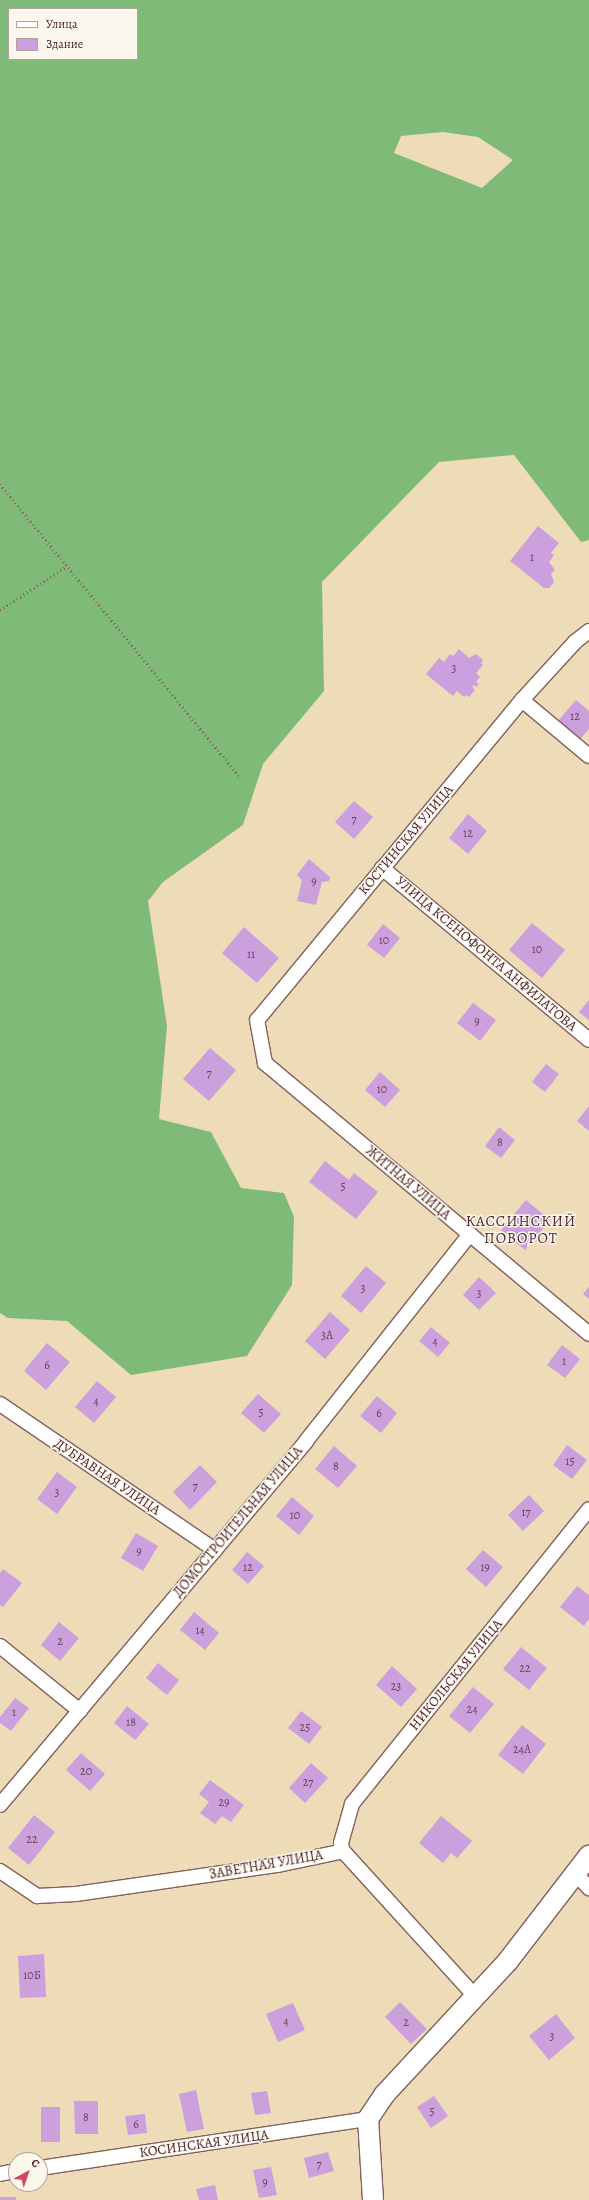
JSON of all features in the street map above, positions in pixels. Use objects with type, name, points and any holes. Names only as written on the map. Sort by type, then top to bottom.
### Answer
[{"type":"street","name":"КОСТИНСКАЯ УЛИЦА","points":[[264,1063],[257,1020],[522,700],[575,642],[589,631]]},
{"type":"street","points":[[522,700],[589,756]]},
{"type":"street","name":"УЛИЦА КСЕНОФОНТА АНФИЛАТОВА","points":[[382,868],[589,1040]]},
{"type":"street","name":"ЖИТНАЯ УЛИЦА","points":[[264,1063],[589,1334]]},
{"type":"street","name":"ДОМОСТРОИТЕЛЬНАЯ УЛИЦА","points":[[0,1805],[306,1441],[470,1234]]},
{"type":"street","name":"ДУБРАВНАЯ УЛИЦА","points":[[0,1404],[215,1550]]},
{"type":"street","name":"НИКОЛЬСКАЯ УЛИЦА","points":[[342,1850],[341,1843],[352,1804],[589,1509]]},
{"type":"street","points":[[0,1646],[80,1711]]},
{"type":"street","name":"ЗАВЕТНАЯ УЛИЦА","points":[[0,1871],[37,1896],[68,1894],[278,1865],[339,1852],[342,1850],[475,1996]]},
{"type":"street","points":[[373,2200],[368,2119],[384,2095],[508,1961],[589,1856]]},
{"type":"street","points":[[575,1873],[589,1888]]},
{"type":"street","name":"КОСИНСКАЯ УЛИЦА","points":[[48,2167],[368,2119]]},
{"type":"path","points":[[0,484],[241,778]]},
{"type":"path","points":[[0,610],[67,566]]},
{"type":"green space","points":[[0,0],[589,0],[589,540],[581,542],[514,455],[439,462],[322,582],[324,691],[263,764],[243,825],[163,882],[148,901],[167,1026],[159,1119],[211,1132],[241,1188],[284,1193],[294,1217],[292,1285],[247,1356],[131,1375],[67,1321],[8,1318],[0,1313]],"holes":[[[443,132],[478,137],[513,160],[482,188],[394,153],[401,136]]]},
{"type":"building","points":[[538,526],[559,543],[551,553],[554,555],[549,562],[555,570],[551,574],[554,582],[549,588],[544,588],[510,561]]},
{"type":"building","points":[[459,649],[469,658],[476,654],[483,660],[481,663],[483,665],[476,673],[480,677],[476,682],[479,684],[476,687],[474,685],[472,687],[475,690],[469,697],[466,695],[464,697],[457,691],[453,696],[426,674],[439,658],[444,662],[450,654],[453,656]]},
{"type":"building","points":[[576,700],[589,711],[589,729],[578,742],[556,723]]},
{"type":"building","points":[[354,801],[373,817],[354,839],[335,822]]},
{"type":"building","points":[[468,814],[487,831],[468,854],[449,838]]},
{"type":"building","points":[[309,859],[330,877],[329,881],[322,882],[316,905],[297,901],[302,880],[297,875]]},
{"type":"building","points":[[532,923],[565,950],[542,978],[509,950]]},
{"type":"building","points":[[383,924],[400,938],[384,958],[367,945]]},
{"type":"building","points":[[244,927],[279,958],[257,983],[222,953]]},
{"type":"building","points":[[589,1000],[589,1020],[579,1012]]},
{"type":"building","points":[[473,1003],[496,1020],[480,1041],[457,1023]]},
{"type":"building","points":[[210,1048],[236,1070],[209,1101],[183,1079]]},
{"type":"building","points":[[546,1064],[559,1074],[545,1092],[532,1082]]},
{"type":"building","points":[[380,1072],[400,1090],[385,1107],[365,1090]]},
{"type":"building","points":[[589,1106],[589,1131],[577,1121]]},
{"type":"building","points":[[499,1127],[515,1140],[501,1158],[485,1146]]},
{"type":"building","points":[[325,1161],[349,1180],[354,1173],[378,1192],[356,1219],[309,1182]]},
{"type":"building","points":[[526,1200],[550,1220],[525,1250],[501,1230]]},
{"type":"building","points":[[366,1266],[386,1283],[361,1313],[341,1296]]},
{"type":"building","points":[[479,1277],[496,1293],[479,1310],[463,1295]]},
{"type":"building","points":[[589,1287],[589,1299],[583,1294]]},
{"type":"building","points":[[330,1312],[350,1330],[325,1359],[305,1341]]},
{"type":"building","points":[[431,1327],[450,1343],[438,1357],[419,1341]]},
{"type":"building","points":[[47,1343],[70,1362],[46,1390],[24,1371]]},
{"type":"building","points":[[562,1345],[580,1359],[565,1378],[547,1365]]},
{"type":"building","points":[[97,1381],[116,1397],[94,1423],[75,1407]]},
{"type":"building","points":[[258,1394],[281,1414],[264,1433],[241,1413]]},
{"type":"building","points":[[377,1396],[397,1413],[381,1433],[360,1416]]},
{"type":"building","points":[[567,1445],[587,1460],[572,1479],[553,1465]]},
{"type":"building","points":[[334,1446],[357,1466],[338,1488],[315,1469]]},
{"type":"building","points":[[200,1465],[217,1482],[190,1510],[173,1492]]},
{"type":"building","points":[[57,1472],[77,1487],[57,1514],[37,1499]]},
{"type":"building","points":[[529,1495],[544,1511],[523,1531],[508,1515]]},
{"type":"building","points":[[292,1497],[314,1516],[299,1535],[276,1516]]},
{"type":"building","points":[[136,1533],[158,1546],[143,1571],[121,1558]]},
{"type":"building","points":[[483,1550],[503,1567],[486,1587],[466,1569]]},
{"type":"building","points":[[247,1552],[264,1566],[248,1584],[232,1570]]},
{"type":"building","points":[[3,1569],[22,1583],[3,1607],[0,1605],[0,1573]]},
{"type":"building","points":[[577,1586],[589,1595],[589,1619],[584,1626],[560,1607]]},
{"type":"building","points":[[194,1612],[219,1633],[205,1650],[180,1630]]},
{"type":"building","points":[[59,1622],[79,1638],[60,1661],[41,1645]]},
{"type":"building","points":[[521,1647],[547,1668],[529,1690],[503,1669]]},
{"type":"building","points":[[158,1663],[179,1680],[167,1695],[146,1678]]},
{"type":"building","points":[[392,1666],[417,1689],[401,1707],[376,1685]]},
{"type":"building","points":[[473,1687],[494,1704],[470,1733],[449,1716]]},
{"type":"building","points":[[15,1698],[29,1708],[11,1731],[0,1723],[0,1717]]},
{"type":"building","points":[[127,1706],[149,1724],[135,1740],[114,1723]]},
{"type":"building","points":[[301,1711],[322,1727],[309,1744],[288,1728]]},
{"type":"building","points":[[522,1725],[546,1744],[523,1774],[498,1755]]},
{"type":"building","points":[[81,1753],[105,1774],[90,1791],[66,1770]]},
{"type":"building","points":[[311,1763],[328,1778],[305,1803],[289,1788]]},
{"type":"building","points":[[210,1780],[244,1805],[231,1822],[222,1816],[215,1824],[200,1813],[209,1802],[199,1794]]},
{"type":"building","points":[[34,1815],[55,1832],[29,1865],[8,1848]]},
{"type":"building","points":[[441,1816],[472,1841],[457,1858],[451,1853],[443,1863],[419,1843]]},
{"type":"building","points":[[44,1954],[46,1997],[20,1998],[18,1956]]},
{"type":"building","points":[[400,2002],[427,2029],[411,2044],[385,2017]]},
{"type":"building","points":[[293,2003],[305,2030],[278,2042],[266,2014]]},
{"type":"building","points":[[556,2014],[575,2038],[549,2060],[529,2036]]},
{"type":"building","points":[[196,2090],[204,2129],[187,2132],[179,2094]]},
{"type":"building","points":[[267,2091],[271,2113],[255,2115],[251,2093]]},
{"type":"building","points":[[434,2096],[448,2116],[431,2128],[417,2107]]},
{"type":"building","points":[[74,2101],[98,2101],[98,2134],[75,2134]]},
{"type":"building","points":[[41,2107],[60,2107],[60,2142],[41,2142]]},
{"type":"building","points":[[145,2114],[147,2133],[128,2135],[125,2116]]},
{"type":"building","points":[[328,2152],[334,2171],[309,2178],[304,2158]]},
{"type":"building","points":[[271,2167],[277,2195],[259,2198],[253,2170]]},
{"type":"building","points":[[215,2185],[218,2200],[199,2200],[196,2189]]},
{"type":"building","points":[[0,2197],[16,2197],[16,2200],[0,2200]]},
{"type":"district","name":"КАССИНСКИЙ ПОВОРОТ","points":[[521,1230]]}]
